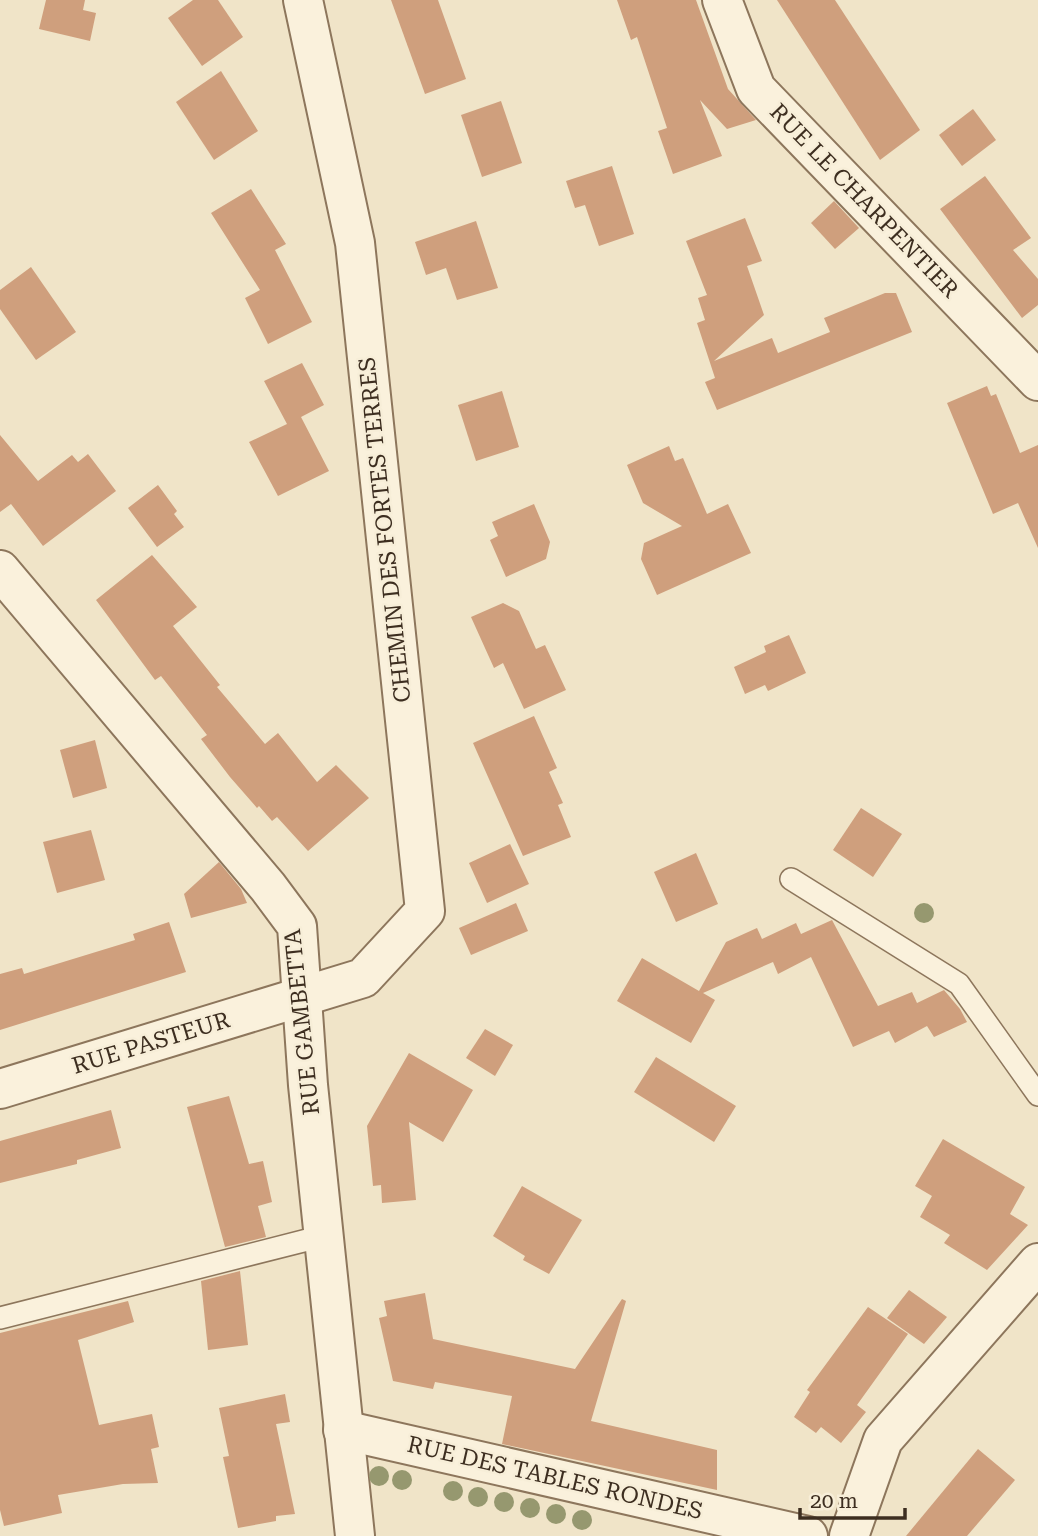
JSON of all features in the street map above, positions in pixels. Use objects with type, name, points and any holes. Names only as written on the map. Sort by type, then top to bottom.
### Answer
[{"type":"street","name":"CHEMIN DES FORTES TERRES","points":[[303,0],[355,243],[425,911],[363,978],[303,998]]},
{"type":"street","name":"RUE LE CHARPENTIER","points":[[722,0],[756,89],[1038,381]]},
{"type":"street","name":"RUE GAMBETTA","points":[[0,570],[268,887],[297,926],[308,1085],[355,1536]]},
{"type":"street","name":"RUE PASTEUR","points":[[0,1089],[303,998]]},
{"type":"street","points":[[849,1536],[883,1440],[1038,1263]]},
{"type":"street","name":"RUE DES TABLES RONDES","points":[[343,1430],[808,1536]]},
{"type":"lane","points":[[791,879],[959,984],[1038,1095]]},
{"type":"lane","points":[[0,1318],[323,1236]]},
{"type":"building","points":[[46,0],[85,0],[83,10],[96,13],[90,41],[39,29]]},
{"type":"building","points":[[193,0],[218,0],[243,37],[202,66],[168,18]]},
{"type":"building","points":[[391,0],[438,0],[466,79],[425,94]]},
{"type":"building","points":[[617,0],[696,0],[728,89],[756,120],[727,129],[700,100],[722,156],[673,174],[658,131],[667,128],[637,37],[631,40]]},
{"type":"building","points":[[777,0],[835,0],[920,130],[880,160]]},
{"type":"building","points":[[221,71],[258,131],[214,160],[176,102]]},
{"type":"building","points":[[501,101],[522,163],[482,177],[461,115]]},
{"type":"building","points":[[973,109],[996,140],[962,166],[939,135]]},
{"type":"building","points":[[612,166],[634,234],[599,246],[585,205],[575,208],[566,181]]},
{"type":"building","points":[[985,176],[1031,238],[1013,250],[1038,279],[1038,305],[1022,318],[940,209]]},
{"type":"building","points":[[251,189],[286,244],[275,250],[312,322],[268,344],[245,298],[260,290],[211,213]]},
{"type":"building","points":[[834,201],[859,228],[835,249],[811,223]]},
{"type":"building","points":[[745,218],[762,261],[747,266],[764,315],[714,361],[772,338],[778,353],[830,332],[824,318],[885,293],[896,293],[912,332],[717,410],[705,382],[715,378],[697,323],[705,320],[698,298],[707,295],[686,241]]},
{"type":"building","points":[[476,221],[498,288],[457,300],[446,268],[426,275],[415,242]]},
{"type":"building","points":[[31,267],[76,332],[36,360],[0,309],[0,290]]},
{"type":"building","points":[[302,363],[324,405],[301,417],[329,471],[278,496],[249,442],[287,424],[264,381]]},
{"type":"building","points":[[987,386],[991,396],[996,394],[1020,453],[1038,445],[1038,548],[1018,503],[993,514],[947,403]]},
{"type":"building","points":[[502,391],[519,447],[476,461],[458,405]]},
{"type":"building","points":[[0,435],[38,481],[72,455],[78,462],[88,454],[116,491],[43,546],[11,504],[0,512]]},
{"type":"building","points":[[669,446],[675,461],[683,458],[707,514],[728,504],[751,553],[657,595],[641,559],[644,543],[682,526],[643,503],[627,465]]},
{"type":"building","points":[[158,485],[177,511],[174,514],[184,527],[157,547],[128,508]]},
{"type":"building","points":[[534,504],[550,542],[546,559],[506,577],[490,540],[498,536],[492,522]]},
{"type":"building","points":[[152,555],[197,607],[173,626],[220,685],[217,687],[265,744],[278,733],[317,782],[336,765],[369,798],[308,851],[277,817],[272,821],[259,806],[257,808],[230,777],[201,739],[207,735],[161,676],[155,680],[96,600]]},
{"type":"building","points":[[503,603],[519,611],[536,649],[545,645],[566,690],[524,709],[503,663],[494,668],[471,617]]},
{"type":"building","points":[[789,635],[806,673],[768,691],[765,685],[745,694],[734,667],[766,652],[764,646]]},
{"type":"building","points":[[534,716],[557,768],[549,772],[563,803],[558,805],[571,837],[523,856],[473,743]]},
{"type":"building","points":[[95,740],[107,788],[73,798],[60,750]]},
{"type":"building","points":[[861,808],[902,834],[873,877],[833,850]]},
{"type":"building","points":[[91,830],[105,880],[57,893],[43,842]]},
{"type":"building","points":[[510,844],[529,884],[487,903],[469,863]]},
{"type":"building","points":[[696,853],[718,904],[676,922],[654,872]]},
{"type":"building","points":[[219,862],[241,889],[247,903],[191,918],[184,894]]},
{"type":"building","points":[[516,903],[528,931],[471,955],[459,928]]},
{"type":"building","points":[[832,920],[878,1006],[912,992],[917,1003],[944,990],[967,1022],[934,1037],[927,1026],[895,1043],[889,1031],[853,1047],[811,957],[778,974],[773,962],[703,993],[715,1000],[691,1043],[617,1001],[642,958],[699,991],[726,942],[757,928],[762,939],[796,923],[801,934]]},
{"type":"building","points":[[169,922],[186,972],[0,1030],[0,974],[22,968],[24,974],[135,940],[133,934]]},
{"type":"building","points":[[485,1029],[513,1045],[495,1076],[466,1058]]},
{"type":"building","points":[[409,1053],[473,1090],[443,1142],[409,1122],[416,1200],[382,1203],[381,1185],[373,1186],[367,1126]]},
{"type":"building","points":[[656,1057],[736,1106],[714,1142],[634,1092]]},
{"type":"building","points":[[229,1096],[249,1164],[263,1161],[272,1202],[258,1206],[266,1237],[225,1247],[187,1107]]},
{"type":"building","points":[[111,1110],[121,1148],[77,1160],[77,1164],[0,1183],[0,1141]]},
{"type":"building","points":[[943,1139],[1025,1187],[1010,1214],[1028,1225],[987,1270],[944,1243],[950,1235],[920,1217],[932,1196],[915,1186]]},
{"type":"building","points":[[522,1186],[582,1220],[549,1274],[523,1260],[525,1256],[493,1236]]},
{"type":"building","points":[[240,1271],[248,1345],[208,1350],[201,1281]]},
{"type":"building","points":[[909,1290],[947,1317],[924,1344],[887,1318]]},
{"type":"building","points":[[425,1293],[433,1339],[575,1369],[622,1299],[626,1301],[591,1421],[717,1450],[717,1490],[502,1444],[512,1396],[435,1382],[433,1389],[393,1381],[379,1318],[387,1316],[384,1301]]},
{"type":"building","points":[[128,1301],[134,1322],[78,1340],[99,1425],[152,1414],[159,1447],[151,1449],[158,1483],[123,1484],[58,1495],[62,1513],[4,1526],[0,1510],[0,1333]]},
{"type":"building","points":[[868,1307],[908,1334],[857,1405],[866,1412],[841,1443],[821,1427],[816,1433],[794,1417],[810,1392],[807,1390]]},
{"type":"building","points":[[285,1394],[290,1422],[276,1424],[295,1514],[276,1516],[276,1521],[238,1528],[223,1457],[229,1456],[219,1408]]},
{"type":"building","points":[[978,1449],[1015,1480],[967,1536],[906,1536]]}]
